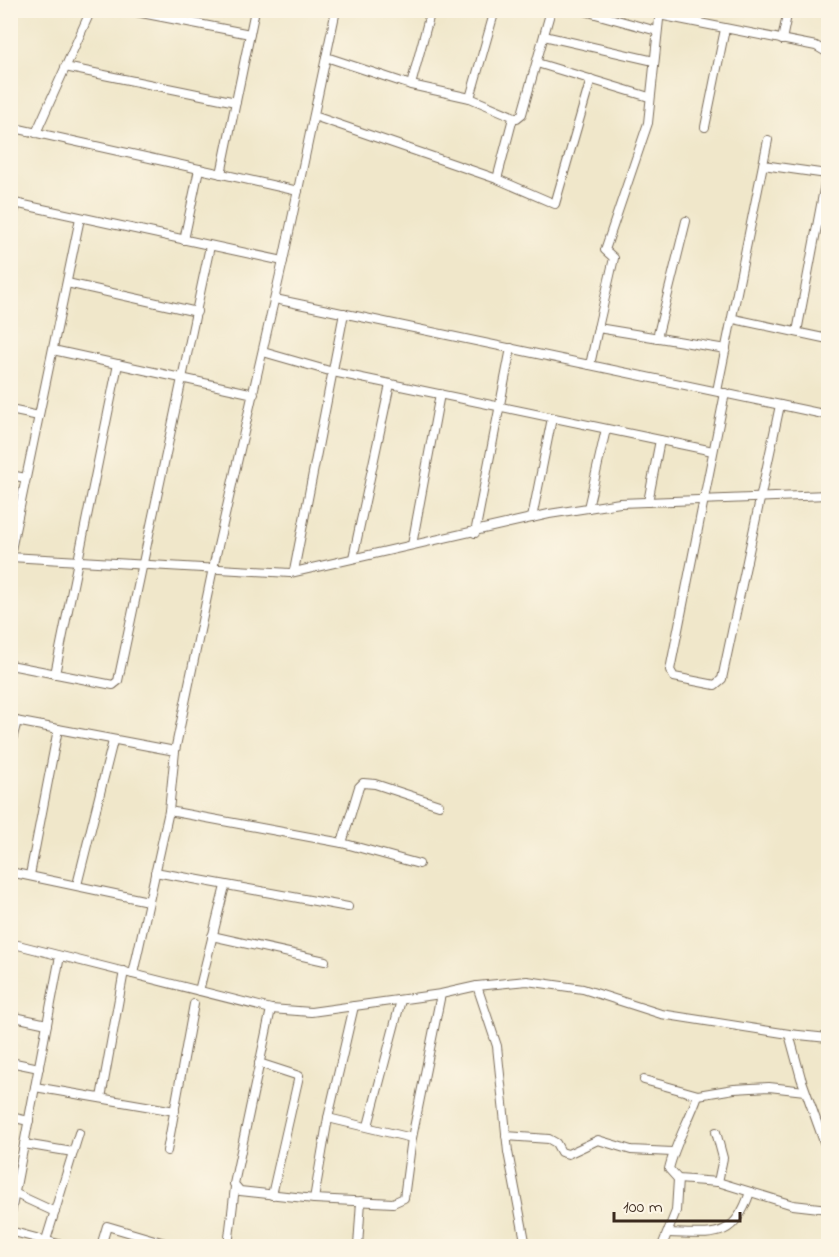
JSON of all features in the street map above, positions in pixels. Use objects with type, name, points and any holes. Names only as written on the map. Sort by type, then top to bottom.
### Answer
[{"type":"street","points":[[36,133],[91,10]]},
{"type":"street","points":[[126,10],[250,34]]},
{"type":"street","points":[[220,174],[255,10]]},
{"type":"street","points":[[133,974],[169,811],[175,751],[213,567],[275,299],[336,10]]},
{"type":"street","points":[[411,85],[431,10]]},
{"type":"street","points":[[470,98],[495,10]]},
{"type":"street","points":[[326,57],[411,85],[470,98],[513,118],[520,118],[552,10]]},
{"type":"street","points":[[581,10],[657,31]]},
{"type":"street","points":[[782,40],[788,10]]},
{"type":"street","points":[[590,365],[614,258],[605,250],[648,123],[649,97],[660,13],[725,29],[816,46],[828,52]]},
{"type":"street","points":[[705,127],[725,29]]},
{"type":"street","points":[[544,36],[654,61]]},
{"type":"street","points":[[537,63],[649,97]]},
{"type":"street","points":[[65,67],[236,102]]},
{"type":"street","points":[[314,116],[497,179],[555,204],[591,79]]},
{"type":"street","points":[[497,179],[513,118]]},
{"type":"street","points":[[10,128],[298,191]]},
{"type":"street","points":[[768,140],[734,320],[726,349],[714,451],[670,670],[674,677],[715,685],[722,679],[780,405]]},
{"type":"street","points":[[763,165],[828,171],[797,332]]},
{"type":"street","points":[[184,240],[199,169]]},
{"type":"street","points":[[10,230],[13,203],[283,261]]},
{"type":"street","points":[[80,218],[10,556],[79,563],[141,563],[294,571],[532,518],[588,508],[648,502],[828,495]]},
{"type":"street","points":[[657,338],[686,220]]},
{"type":"street","points":[[10,664],[113,685],[117,681],[210,246]]},
{"type":"street","points":[[67,283],[196,312]]},
{"type":"street","points":[[275,299],[828,415]]},
{"type":"street","points":[[294,571],[344,313]]},
{"type":"street","points":[[734,320],[828,339]]},
{"type":"street","points":[[598,328],[726,349]]},
{"type":"street","points":[[475,532],[511,348]]},
{"type":"street","points":[[53,350],[254,394]]},
{"type":"street","points":[[263,352],[333,372],[714,451]]},
{"type":"street","points":[[55,674],[118,364]]},
{"type":"street","points":[[353,558],[390,384]]},
{"type":"street","points":[[412,545],[440,394]]},
{"type":"street","points":[[10,410],[39,416]]},
{"type":"street","points":[[532,518],[552,418]]},
{"type":"street","points":[[588,508],[606,429]]},
{"type":"street","points":[[648,502],[660,440]]},
{"type":"street","points":[[10,475],[26,478]]},
{"type":"street","points":[[10,747],[14,720],[113,741],[175,751]]},
{"type":"street","points":[[30,875],[58,729]]},
{"type":"street","points":[[76,885],[113,741]]},
{"type":"street","points":[[342,843],[359,787],[363,783],[375,784],[439,805]]},
{"type":"street","points":[[169,811],[342,843],[419,864]]},
{"type":"street","points":[[10,872],[148,901]]},
{"type":"street","points":[[155,872],[348,907]]},
{"type":"street","points":[[199,991],[225,886]]},
{"type":"street","points":[[212,936],[325,961]]},
{"type":"street","points":[[10,943],[271,1009],[311,1012],[441,994],[477,986],[527,981],[583,989],[661,1014],[828,1038]]},
{"type":"street","points":[[10,1218],[16,1194],[14,1171],[24,1144],[29,1121],[60,956]]},
{"type":"street","points":[[101,1098],[124,972]]},
{"type":"street","points":[[477,986],[497,1046],[506,1136],[526,1246]]},
{"type":"street","points":[[235,1187],[240,1191],[314,1199],[393,1203],[404,1198],[412,1138],[441,994]]},
{"type":"street","points":[[368,1126],[401,1000]]},
{"type":"street","points":[[167,1151],[194,1005]]},
{"type":"street","points":[[314,1199],[328,1118],[354,1006]]},
{"type":"street","points":[[228,1246],[235,1187],[271,1009]]},
{"type":"street","points":[[10,1016],[47,1024]]},
{"type":"street","points":[[789,1034],[805,1091],[828,1153]]},
{"type":"street","points":[[10,1062],[39,1068]]},
{"type":"street","points":[[259,1063],[299,1076],[272,1195]]},
{"type":"street","points":[[644,1080],[698,1095],[769,1086],[805,1091]]},
{"type":"street","points":[[35,1087],[175,1112]]},
{"type":"street","points":[[698,1095],[687,1127],[672,1152],[669,1170],[678,1179],[718,1182],[793,1205],[828,1209]]},
{"type":"street","points":[[10,1117],[29,1121]]},
{"type":"street","points":[[328,1118],[412,1138]]},
{"type":"street","points":[[46,1240],[79,1132]]},
{"type":"street","points":[[716,1132],[723,1158],[718,1182]]},
{"type":"street","points":[[506,1136],[549,1139],[556,1143],[561,1152],[568,1154],[598,1140],[631,1150],[672,1152]]},
{"type":"street","points":[[24,1144],[73,1152]]},
{"type":"street","points":[[662,1246],[676,1211],[678,1179]]},
{"type":"street","points":[[669,1233],[708,1234],[724,1230],[743,1213],[750,1192]]},
{"type":"street","points":[[16,1194],[55,1212]]},
{"type":"street","points":[[358,1246],[361,1201]]},
{"type":"street","points":[[101,1246],[107,1226],[175,1246]]},
{"type":"street","points":[[10,1231],[66,1246]]},
{"type":"street","points":[[139,1246],[142,1237]]}]
